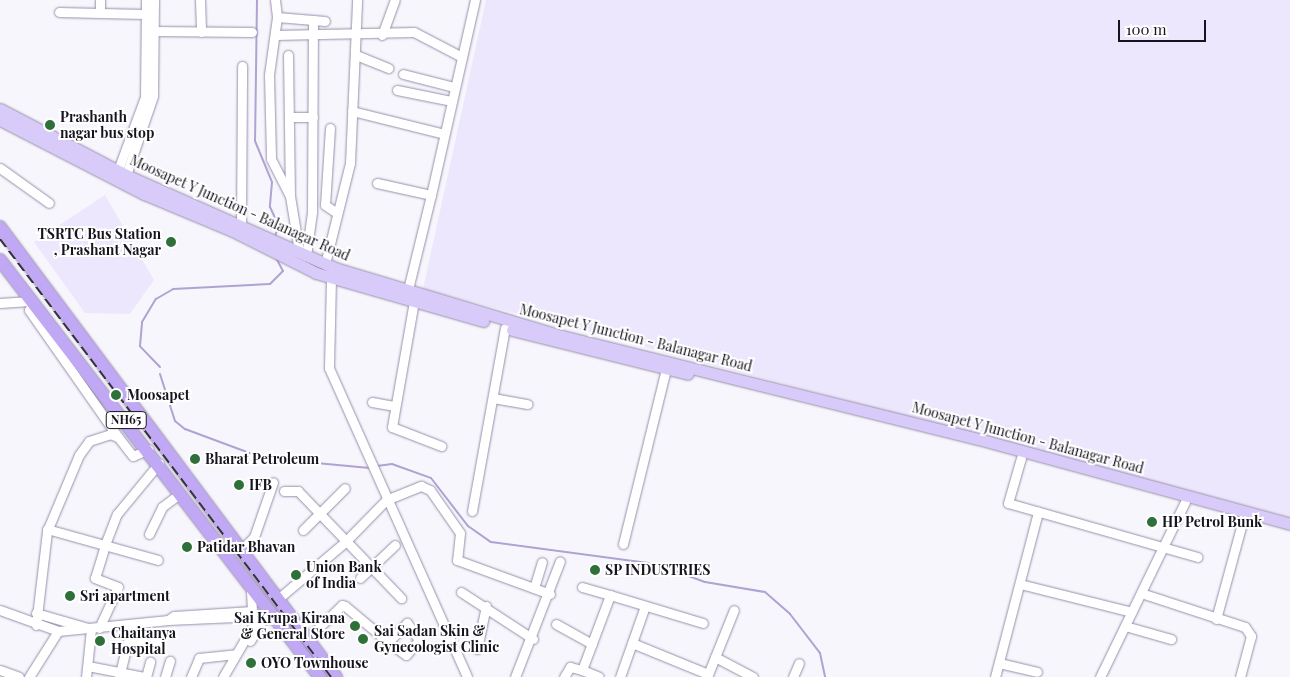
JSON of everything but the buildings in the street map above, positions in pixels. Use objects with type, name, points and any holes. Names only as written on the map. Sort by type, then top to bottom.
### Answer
[{"type":"highway","name":"NH65","points":[[0,226],[240,547],[310,637],[336,677]]},
{"type":"highway","name":"NH65","points":[[0,260],[68,356],[149,449],[179,494],[279,621],[320,677]]},
{"type":"highway","points":[[222,550],[240,547]]},
{"type":"highway","points":[[233,563],[234,556],[240,547]]},
{"type":"main road","name":"Moosapet Y Junction - Balanagar Road","points":[[0,109],[122,173],[241,224],[263,239],[367,283],[408,288],[562,336],[978,439],[1290,524]]},
{"type":"main road","points":[[0,120],[144,194],[263,239]]},
{"type":"main road","points":[[297,254],[332,280],[367,283],[414,301],[505,328],[1021,458],[1244,516],[1290,530]]},
{"type":"street","points":[[100,0],[100,13]]},
{"type":"street","points":[[122,173],[145,98],[146,0]]},
{"type":"street","points":[[122,173],[151,108],[154,0]]},
{"type":"street","points":[[200,0],[201,32]]},
{"type":"street","points":[[275,0],[277,17],[269,75],[271,159],[290,196]]},
{"type":"street","points":[[325,264],[350,163],[357,0]]},
{"type":"street","points":[[382,34],[395,0]]},
{"type":"street","points":[[408,288],[475,0]]},
{"type":"street","points":[[59,12],[145,14]]},
{"type":"street","points":[[277,17],[324,21]]},
{"type":"street","points":[[297,254],[312,212],[313,117],[311,37],[313,20]]},
{"type":"street","points":[[154,31],[252,32]]},
{"type":"street","points":[[275,35],[355,37],[382,34],[421,34],[446,53],[462,57]]},
{"type":"street","points":[[288,55],[290,196],[297,254]]},
{"type":"street","points":[[356,56],[388,68]]},
{"type":"street","points":[[241,224],[242,66]]},
{"type":"street","points":[[403,74],[454,87]]},
{"type":"street","points":[[397,90],[451,101]]},
{"type":"street","points":[[352,111],[444,134]]},
{"type":"street","points":[[289,117],[313,117]]},
{"type":"street","points":[[330,128],[325,205],[338,213]]},
{"type":"street","points":[[0,168],[49,203]]},
{"type":"street","points":[[377,183],[430,195]]},
{"type":"street","points":[[332,280],[327,336],[329,368],[386,500],[467,677]]},
{"type":"street","points":[[414,301],[391,423],[395,430],[441,446]]},
{"type":"street","points":[[0,303],[32,303]]},
{"type":"street","points":[[472,511],[505,328]]},
{"type":"street","points":[[68,356],[118,437],[133,456],[149,449]]},
{"type":"street","points":[[623,544],[666,369]]},
{"type":"street","points":[[492,398],[527,404]]},
{"type":"street","points":[[372,402],[394,406]]},
{"type":"street","points":[[36,625],[47,529],[89,441],[103,435],[118,437]]},
{"type":"street","points":[[1021,458],[1008,503],[1164,546],[1197,557]]},
{"type":"street","points":[[86,677],[95,628],[118,587],[94,578],[106,542],[116,514],[159,463]]},
{"type":"street","points":[[240,547],[254,537],[273,482]]},
{"type":"street","points":[[279,598],[345,542],[386,500],[412,487],[430,490],[462,538],[455,552],[456,560],[550,594]]},
{"type":"street","points":[[302,530],[346,488]]},
{"type":"street","points":[[284,491],[298,491],[318,515],[401,598]]},
{"type":"street","points":[[149,534],[162,507],[179,494]]},
{"type":"street","points":[[1100,677],[1185,502]]},
{"type":"street","points":[[995,677],[1038,512]]},
{"type":"street","points":[[1216,619],[1244,516]]},
{"type":"street","points":[[47,529],[106,542],[158,560]]},
{"type":"street","points":[[360,578],[394,545]]},
{"type":"street","points":[[516,677],[520,659],[533,639],[560,561]]},
{"type":"street","points":[[534,588],[542,562]]},
{"type":"street","points":[[1020,584],[1132,612]]},
{"type":"street","points":[[168,620],[174,616],[252,611],[250,586]]},
{"type":"street","points":[[582,587],[703,623]]},
{"type":"street","points":[[461,592],[486,606],[533,639]]},
{"type":"street","points":[[1141,593],[1249,630],[1240,677]]},
{"type":"street","points":[[582,670],[610,595]]},
{"type":"street","points":[[229,677],[259,620],[264,603]]},
{"type":"street","points":[[310,637],[342,605],[388,642]]},
{"type":"street","points":[[477,649],[486,606]]},
{"type":"street","points":[[620,677],[644,606]]},
{"type":"street","points":[[0,610],[36,625],[58,631],[168,620],[279,621]]},
{"type":"street","points":[[632,643],[707,676],[734,610]]},
{"type":"street","points":[[36,613],[95,628]]},
{"type":"street","points":[[223,677],[259,620]]},
{"type":"street","points":[[556,624],[592,644]]},
{"type":"street","points":[[1125,626],[1171,639]]},
{"type":"street","points":[[29,677],[58,631]]},
{"type":"street","points":[[120,675],[128,642],[159,640]]},
{"type":"street","points":[[191,677],[199,658],[236,654]]},
{"type":"street","points":[[714,657],[753,677]]},
{"type":"street","points":[[165,677],[170,661]]},
{"type":"street","points":[[88,666],[120,675],[145,677],[150,662]]},
{"type":"street","points":[[999,663],[1037,672]]},
{"type":"street","points":[[793,677],[799,664]]},
{"type":"street","points":[[564,677],[570,667],[600,677]]},
{"type":"street","points":[[0,670],[19,677]]},
{"type":"shaded area","points":[[486,0],[1290,0],[1290,517],[423,289]]},
{"type":"shaded area","points":[[105,195],[154,280],[130,314],[85,313],[34,242]]},
{"type":"waterway","points":[[257,0],[255,141],[272,182],[270,207],[279,226],[275,236]]},
{"type":"waterway","points":[[160,367],[140,346],[142,322],[156,299],[173,289],[270,284],[283,271],[276,258]]},
{"type":"waterway","points":[[160,374],[175,421],[185,429],[263,458],[370,468]]},
{"type":"waterway","points":[[377,466],[392,464],[431,478],[468,526],[491,542],[656,564],[705,582],[765,592],[790,614],[820,653],[825,677]]},
{"type":"railway","points":[[0,239],[331,677]]},
{"type":"place","name":"Prashanth nagar bus stop","points":[[50,125]]},
{"type":"place","name":"TSRTC Bus Station , Prashant Nagar","points":[[171,242]]},
{"type":"place","name":"Moosapet","points":[[116,395]]},
{"type":"place","name":"Bharat Petroleum","points":[[195,459]]},
{"type":"place","name":"IFB","points":[[239,485]]},
{"type":"place","name":"HP Petrol Bunk","points":[[1152,522]]},
{"type":"place","name":"Patidar Bhavan","points":[[187,547]]},
{"type":"place","name":"SP INDUSTRIES","points":[[595,570]]},
{"type":"place","name":"Union Bank of India","points":[[296,575]]},
{"type":"place","name":"Sri apartment","points":[[70,596]]},
{"type":"place","name":"Sai Krupa Kirana & General Store","points":[[355,626]]},
{"type":"place","name":"Sai Sadan Skin & Gynecologist Clinic","points":[[363,639]]},
{"type":"place","name":"Chaitanya Hospital","points":[[100,641]]},
{"type":"place","name":"OYO Townhouse","points":[[251,663]]}]
